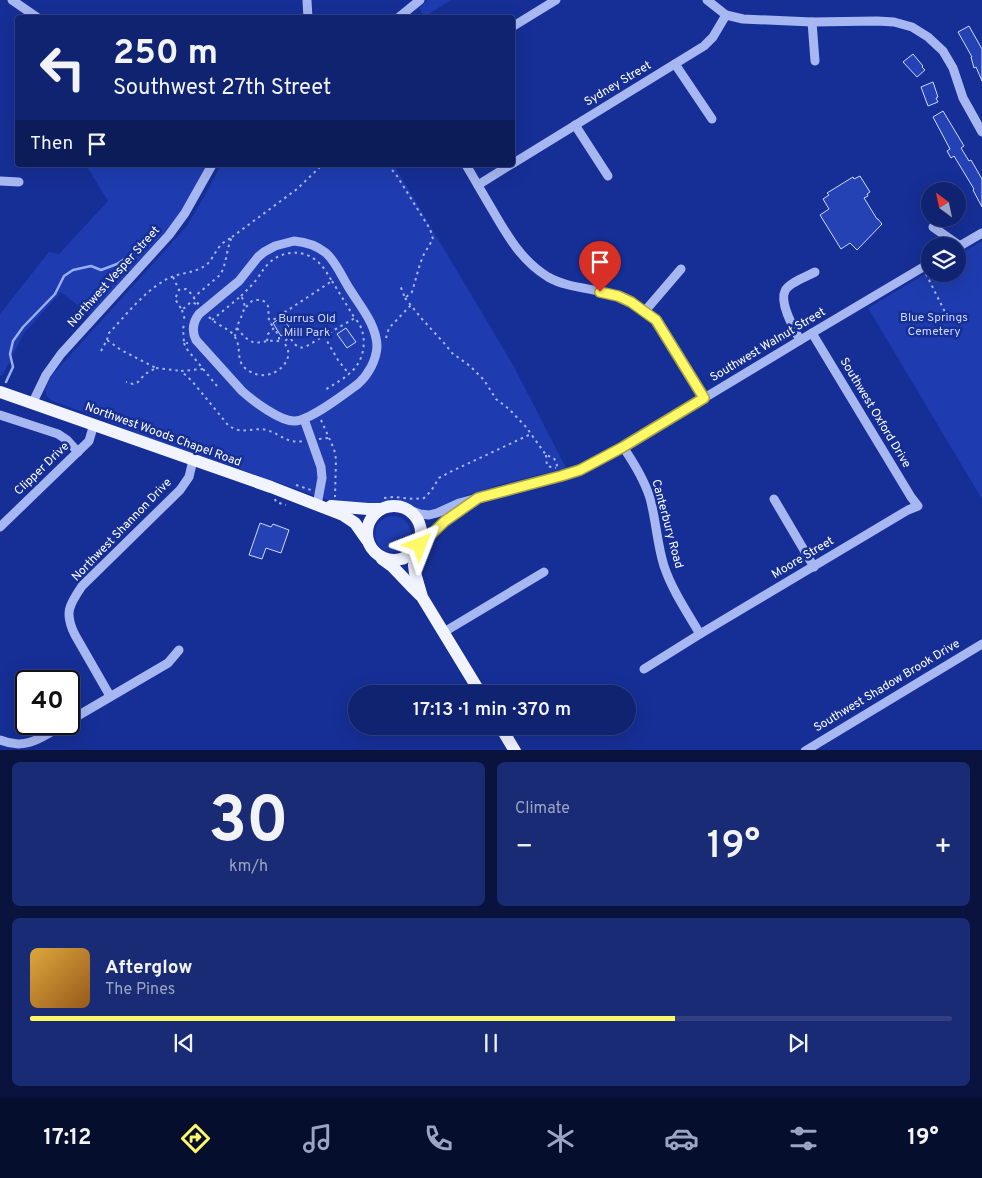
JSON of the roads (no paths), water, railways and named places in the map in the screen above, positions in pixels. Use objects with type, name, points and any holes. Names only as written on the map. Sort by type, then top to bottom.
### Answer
[{"type":"main road","name":"Northwest Woods Chapel Road","points":[[0,392],[271,487],[343,515],[360,529],[367,540]]},
{"type":"main road","name":"Northwest Woods Chapel Road","points":[[317,505],[368,509],[380,504]]},
{"type":"main road","points":[[422,597],[414,566],[421,531],[419,522],[407,509],[380,504],[366,530],[370,548],[376,555],[393,567],[422,597],[476,685]]},
{"type":"main road","points":[[376,555],[393,561],[402,560],[418,547]]},
{"type":"main road","points":[[506,735],[515,750]]},
{"type":"street","points":[[12,0],[34,15]]},
{"type":"street","points":[[402,15],[420,0]]},
{"type":"street","points":[[515,25],[556,0]]},
{"type":"street","points":[[707,0],[726,15],[743,19],[812,22],[894,22],[912,27],[928,37],[943,51],[953,68],[963,98],[982,132]]},
{"type":"street","points":[[307,1],[308,15]]},
{"type":"street","name":"Sydney Street","points":[[515,162],[704,46],[713,37],[726,15]]},
{"type":"street","points":[[812,22],[815,60]]},
{"type":"street","points":[[675,64],[712,119]]},
{"type":"street","points":[[575,125],[608,176]]},
{"type":"street","name":"Northwest Vesper Street","points":[[32,404],[46,375],[61,354],[169,235],[185,213],[211,167]]},
{"type":"street","points":[[467,167],[512,243],[525,259],[549,278],[618,296],[645,311],[656,320],[704,398]]},
{"type":"street","name":"Sydney Street","points":[[478,185],[506,167]]},
{"type":"street","points":[[0,181],[19,182]]},
{"type":"street","points":[[934,228],[946,237]]},
{"type":"street","points":[[966,242],[982,233]]},
{"type":"street","points":[[294,241],[315,246],[329,256],[372,325],[377,349],[370,369],[358,384],[304,419],[286,420],[250,398],[196,340],[193,332],[195,319],[199,314],[239,281],[258,257],[275,246],[294,241]]},
{"type":"street","points":[[645,311],[681,269]]},
{"type":"street","name":"Southwest Walnut Street","points":[[407,509],[429,515],[459,503],[580,470],[623,447],[812,332],[921,269]]},
{"type":"street","points":[[800,340],[786,311],[785,291],[791,284],[815,272]]},
{"type":"street","name":"Southwest Oxford Drive","points":[[812,332],[918,506]]},
{"type":"street","points":[[0,415],[58,434],[78,452]]},
{"type":"street","points":[[304,419],[321,467],[322,478],[317,505]]},
{"type":"street","name":"Clipper Drive","points":[[0,527],[89,441],[94,424]]},
{"type":"street","name":"Canterbury Road","points":[[623,447],[646,485],[667,575],[700,634]]},
{"type":"street","name":"Northwest Shannon Drive","points":[[110,696],[70,626],[68,612],[82,586],[180,490],[189,477],[193,460]]},
{"type":"street","name":"Southwest Walnut Street","points":[[418,547],[445,521],[478,498]]},
{"type":"street","points":[[774,498],[814,566]]},
{"type":"street","name":"Moore Street","points":[[644,669],[908,510],[918,506]]},
{"type":"street","points":[[444,632],[544,572]]},
{"type":"street","name":"Southwest Shadow Brook Drive","points":[[805,750],[982,644]]},
{"type":"street","points":[[80,714],[168,663],[179,650]]},
{"type":"street","points":[[0,740],[6,743],[21,745],[33,743],[46,735]]},
{"type":"waterway","points":[[6,382],[13,367],[10,354],[13,341],[23,327],[55,294],[64,276],[73,270],[91,266],[101,270],[117,264],[135,252]]},
{"type":"park label","name":"Blue Springs Cemetery","points":[[934,325]]},
{"type":"park label","name":"Burrus Old Mill Park","points":[[307,326]]}]
